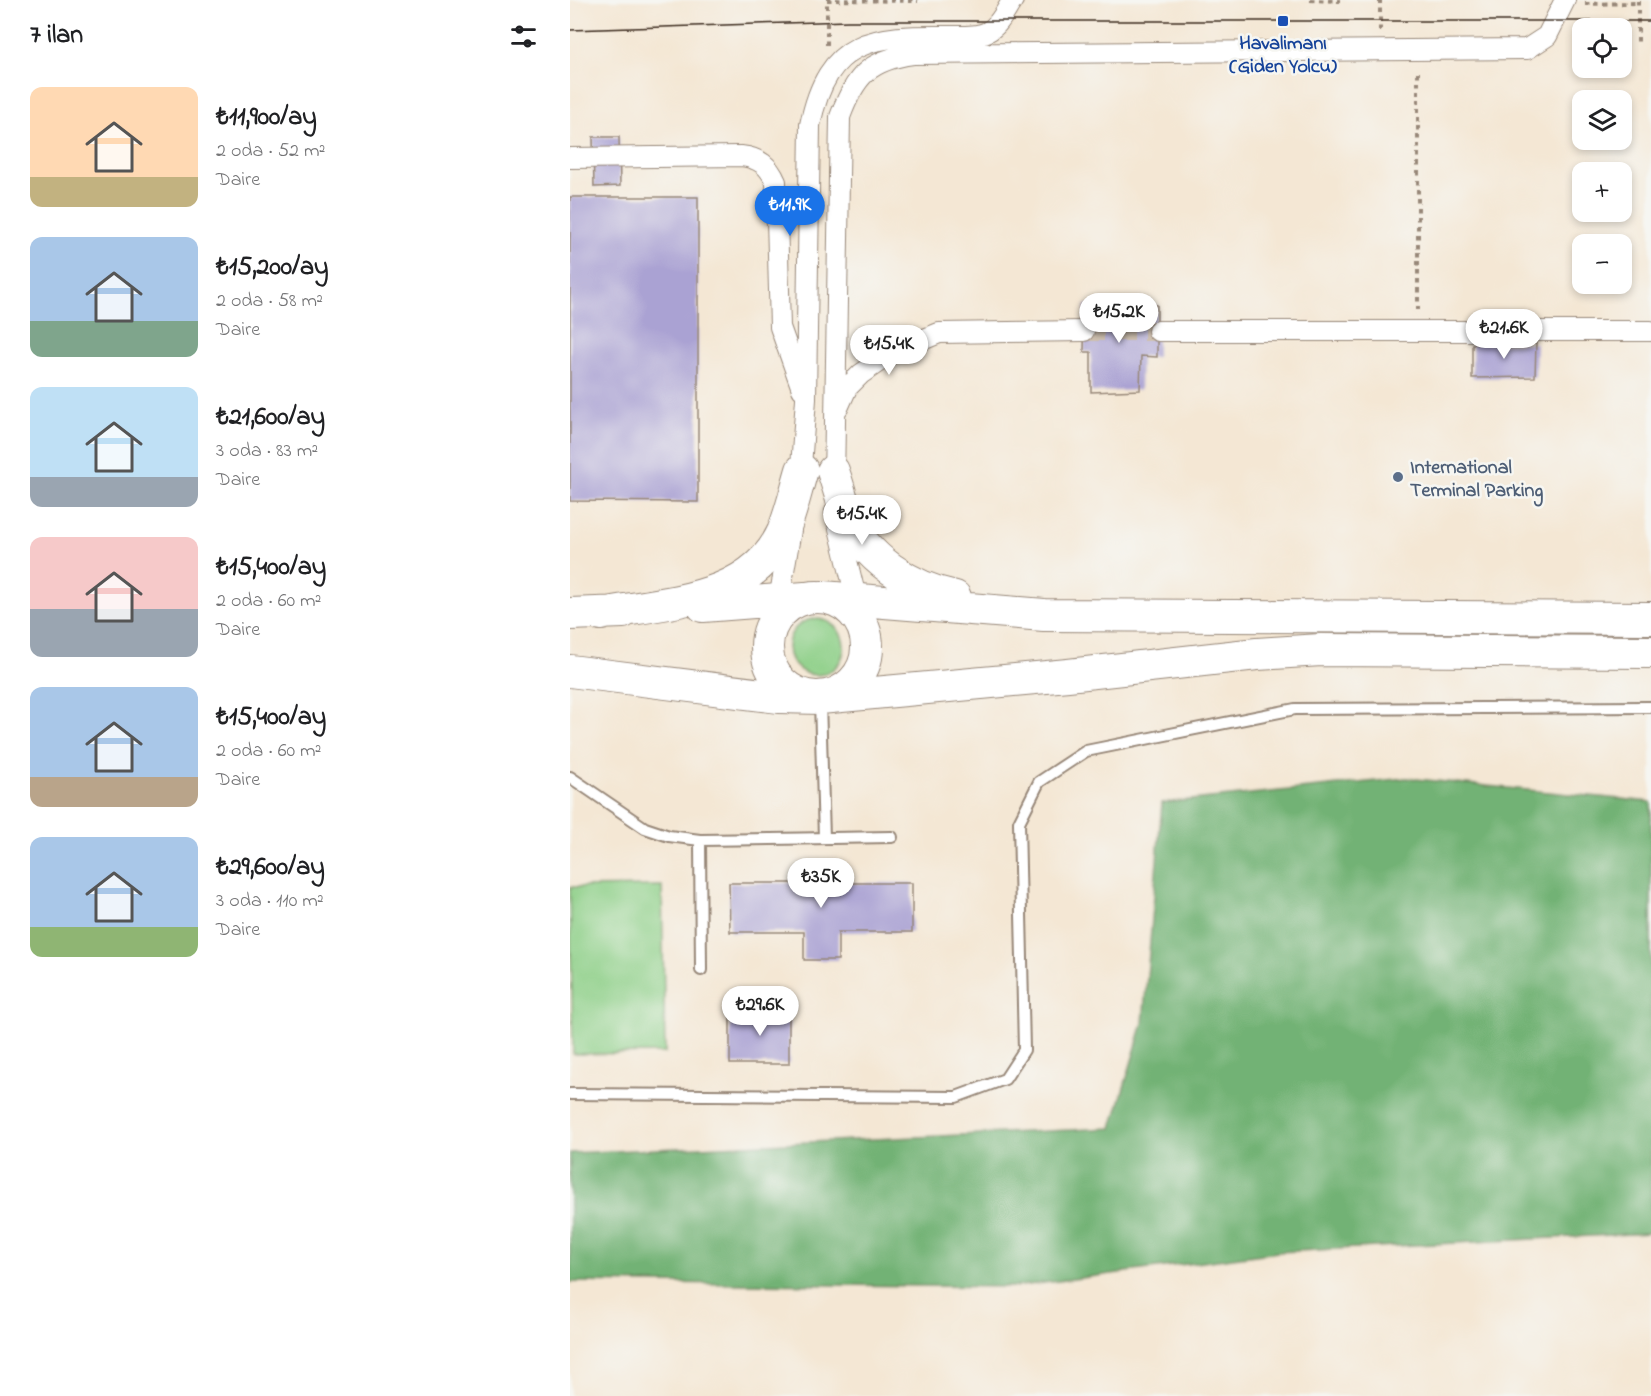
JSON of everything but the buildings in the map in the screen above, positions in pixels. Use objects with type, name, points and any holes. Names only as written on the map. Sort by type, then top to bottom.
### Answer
[{"type":"main road","points":[[601,614],[708,594],[735,584],[772,550],[783,532],[802,470]]},
{"type":"main road","points":[[833,471],[848,517],[875,556],[894,571],[922,587],[946,595],[1044,615]]},
{"type":"main road","points":[[803,598],[790,604],[778,616],[770,631],[767,648],[770,664],[777,678],[789,689],[804,696],[820,698],[843,690],[860,674],[867,651],[860,613]]},
{"type":"main road","points":[[570,614],[601,614],[803,598],[860,613],[1651,618]]},
{"type":"main road","points":[[570,670],[768,695],[820,698],[912,691],[1246,655],[1310,651],[1651,652]]},
{"type":"street","points":[[803,598],[802,470],[806,399],[810,125],[816,96],[826,75],[845,54],[880,39],[899,35],[977,36],[994,27],[1013,0]]},
{"type":"street","points":[[860,613],[836,514],[833,471],[840,117],[849,93],[869,68],[888,58],[913,54],[1527,49],[1547,36],[1573,2]]},
{"type":"street","points":[[570,158],[741,156],[760,161],[770,169],[776,182],[780,327],[806,399]]},
{"type":"street","points":[[834,416],[847,388],[861,374],[893,352],[939,333],[1084,331]]},
{"type":"street","points":[[1158,331],[1651,331]]},
{"type":"lane","points":[[820,698],[824,838]]},
{"type":"lane","points":[[570,1094],[956,1097],[1005,1079],[1024,1050],[1019,822],[1039,782],[1086,751],[1295,709],[1651,707]]},
{"type":"lane","points":[[570,777],[645,828],[669,836],[700,840],[892,837]]},
{"type":"lane","points":[[700,840],[701,970]]},
{"type":"path","points":[[826,75],[827,0],[918,1]]},
{"type":"path","points":[[1310,0],[1340,1]]},
{"type":"path","points":[[1379,50],[1380,0]]},
{"type":"path","points":[[1573,2],[1638,1],[1638,43]]},
{"type":"path","points":[[1409,72],[1418,72],[1418,332]]},
{"type":"green space","points":[[811,619],[821,619],[836,627],[842,636],[844,647],[842,658],[836,667],[821,675],[811,675],[800,670],[793,663],[788,652],[788,642],[793,631],[800,624]]},
{"type":"green space","points":[[1406,778],[1651,802],[1651,1233],[1278,1252],[1013,1287],[570,1282],[570,1153],[1112,1128],[1143,1023],[1162,803]]},
{"type":"green space","points":[[662,886],[665,1053],[573,1054],[570,887]]},
{"type":"tunnel","points":[[1084,331],[1158,331]]},
{"type":"tram line","points":[[570,30],[848,21],[1651,21]]},
{"type":"place","name":"Havalimanı (Giden Yolcu)","points":[[1283,21]]},
{"type":"place","name":"International Terminal Parking","points":[[1398,477]]}]
